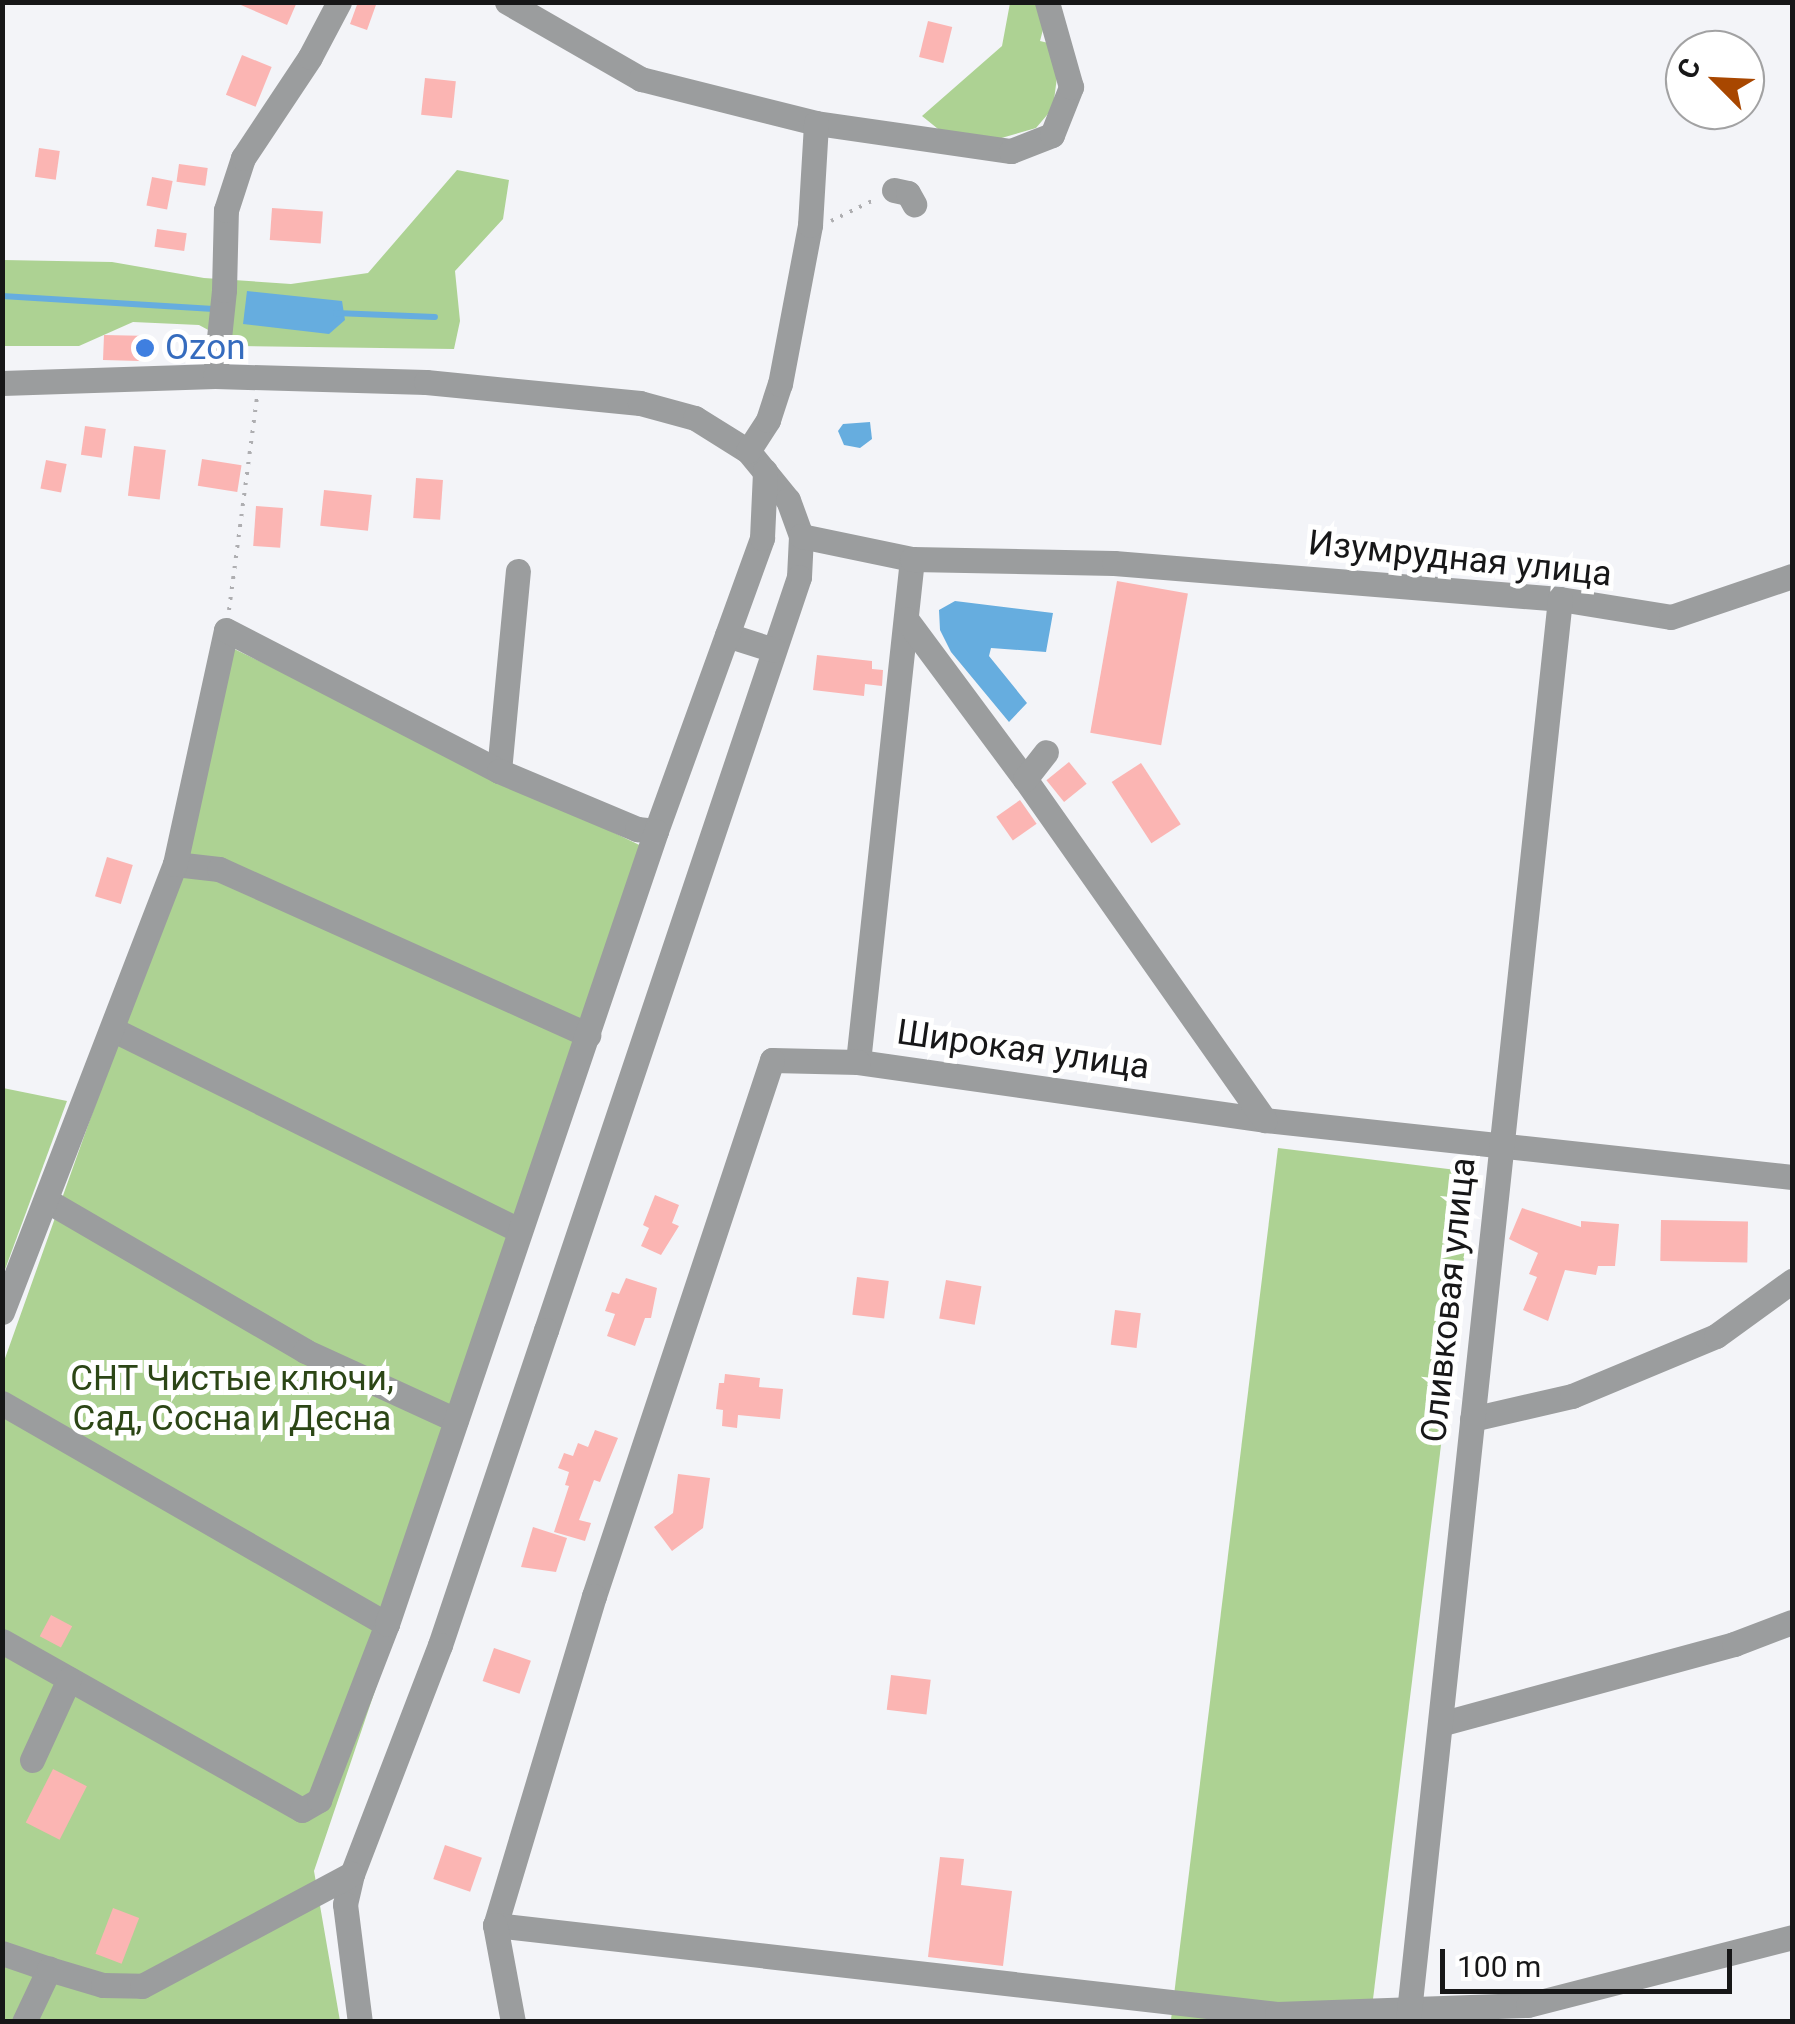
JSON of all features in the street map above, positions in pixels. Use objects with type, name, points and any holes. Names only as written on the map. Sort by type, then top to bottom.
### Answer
[{"type":"street","points":[[215,376],[224,290],[226,210],[242,158],[310,58],[338,2]]},
{"type":"street","points":[[507,2],[642,79],[816,123],[1011,151],[1052,135],[1071,88],[1047,2]]},
{"type":"street","points":[[2,1641],[302,1810],[319,1800],[387,1624],[518,1230],[588,1035],[647,830],[762,538],[757,461],[780,384],[810,225],[816,123]]},
{"type":"street","points":[[2,383],[215,376],[426,382],[640,403],[695,418],[757,461],[788,500],[802,536],[799,577],[440,1645],[352,1874],[345,1904],[360,2022]]},
{"type":"street","points":[[802,536],[912,559]]},
{"type":"street","name":"Изумрудная улица","points":[[912,559],[1114,563],[1560,600],[1671,617],[1792,576]]},
{"type":"street","name":"Широкая улица","points":[[912,559],[858,1062],[1265,1120],[1792,1177]]},
{"type":"street","points":[[499,770],[518,571]]},
{"type":"street","name":"Оливковая улица","points":[[1409,2015],[1560,600]]},
{"type":"street","points":[[906,619],[1025,779],[1265,1120]]},
{"type":"street","points":[[2,1312],[175,864],[226,630],[499,770],[647,830]]},
{"type":"street","points":[[727,635],[774,650]]},
{"type":"street","points":[[1025,779],[1046,752]]},
{"type":"street","points":[[175,864],[219,869],[588,1035]]},
{"type":"street","points":[[112,1029],[518,1230]]},
{"type":"street","points":[[513,2022],[495,1925],[588,1615],[772,1060],[858,1062]]},
{"type":"street","points":[[46,1200],[305,1351],[456,1420]]},
{"type":"street","points":[[1472,1419],[1572,1396],[1716,1336],[1792,1281]]},
{"type":"street","points":[[2,1404],[387,1624]]},
{"type":"street","points":[[1440,1724],[1734,1644],[1792,1622]]},
{"type":"street","points":[[32,1760],[69,1678]]},
{"type":"street","points":[[2,1953],[103,1985],[142,1986],[352,1874]]},
{"type":"street","points":[[495,1925],[1277,2014],[1409,2015],[1528,2006],[1792,1937]]},
{"type":"street","points":[[24,2022],[50,1969]]},
{"type":"path","points":[[226,630],[244,512],[257,389],[254,378]]},
{"type":"green space","points":[[1010,3],[1050,3],[1040,41],[1061,46],[1053,108],[1036,128],[998,139],[943,133],[922,116],[1002,46]]},
{"type":"green space","points":[[457,170],[509,180],[503,219],[455,271],[460,321],[454,349],[238,346],[199,325],[133,322],[79,346],[3,346],[3,260],[112,262],[204,278],[291,284],[368,273]]},
{"type":"green space","name":"СНТ Чистые ключи, Сад, Сосна и Десна","points":[[228,646],[658,854],[314,1871],[340,2021],[3,2022],[3,1364],[181,864]]},
{"type":"green space","points":[[2,1088],[67,1101],[3,1275]]},
{"type":"green space","points":[[1278,1148],[1475,1172],[1370,2022],[1171,2020]]},
{"type":"water","points":[[247,291],[342,301],[345,320],[329,334],[243,324]]},
{"type":"water","points":[[870,422],[872,439],[860,448],[844,445],[838,431],[843,424]]},
{"type":"water","points":[[955,601],[1053,613],[1046,652],[991,648],[989,656],[1027,703],[1009,722],[951,652],[940,630],[939,610]]},
{"type":"building","points":[[234,2],[297,2],[287,25]]},
{"type":"building","points":[[358,2],[377,2],[367,30],[350,24]]},
{"type":"building","points":[[928,21],[952,27],[943,63],[919,57]]},
{"type":"building","points":[[242,55],[272,67],[256,107],[226,95]]},
{"type":"building","points":[[425,78],[456,81],[452,118],[421,115]]},
{"type":"building","points":[[39,148],[60,151],[56,180],[35,177]]},
{"type":"building","points":[[179,164],[208,168],[205,186],[176,182]]},
{"type":"building","points":[[152,177],[173,181],[167,209],[146,205]]},
{"type":"building","points":[[272,208],[323,212],[321,243],[270,240]]},
{"type":"building","points":[[157,229],[187,233],[184,251],[154,247]]},
{"type":"building","points":[[104,335],[151,336],[151,354],[140,353],[140,361],[103,360]]},
{"type":"building","points":[[85,426],[106,429],[102,458],[81,455]]},
{"type":"building","points":[[134,446],[166,450],[160,500],[128,496]]},
{"type":"building","points":[[202,459],[242,465],[237,492],[198,486]]},
{"type":"building","points":[[46,460],[67,464],[61,492],[40,488]]},
{"type":"building","points":[[416,478],[443,480],[440,520],[413,518]]},
{"type":"building","points":[[324,490],[372,495],[368,531],[320,526]]},
{"type":"building","points":[[256,506],[283,508],[280,548],[253,546]]},
{"type":"building","points":[[1117,581],[1188,594],[1161,745],[1090,733]]},
{"type":"building","points":[[817,655],[872,661],[872,669],[883,670],[882,686],[865,684],[864,696],[813,690]]},
{"type":"building","points":[[1069,762],[1087,784],[1064,802],[1046,780]]},
{"type":"building","points":[[1141,763],[1181,824],[1151,843],[1112,782]]},
{"type":"building","points":[[1020,800],[1037,824],[1013,840],[996,817]]},
{"type":"building","points":[[107,857],[133,865],[121,904],[95,896]]},
{"type":"building","points":[[655,1195],[679,1205],[672,1223],[679,1226],[661,1255],[641,1246],[649,1228],[643,1225]]},
{"type":"building","points":[[1522,1208],[1581,1227],[1581,1221],[1619,1224],[1615,1266],[1598,1266],[1596,1275],[1565,1270],[1548,1321],[1523,1310],[1537,1277],[1529,1274],[1538,1253],[1509,1239]]},
{"type":"building","points":[[1661,1220],[1748,1222],[1747,1263],[1660,1261]]},
{"type":"building","points":[[857,1277],[889,1281],[884,1319],[852,1315]]},
{"type":"building","points":[[626,1278],[657,1288],[651,1318],[645,1318],[635,1346],[607,1336],[615,1314],[605,1311],[612,1292],[619,1294]]},
{"type":"building","points":[[946,1280],[981,1286],[975,1325],[939,1318]]},
{"type":"building","points":[[1115,1310],[1141,1313],[1137,1348],[1111,1345]]},
{"type":"building","points":[[725,1374],[760,1378],[759,1387],[783,1389],[780,1419],[738,1415],[737,1428],[722,1426],[723,1410],[716,1409],[719,1383],[724,1383]]},
{"type":"building","points":[[595,1430],[618,1438],[600,1482],[594,1480],[579,1520],[591,1523],[585,1541],[554,1532],[569,1486],[565,1485],[569,1472],[558,1468],[564,1453],[573,1456],[578,1443],[588,1447]]},
{"type":"building","points":[[678,1474],[710,1478],[703,1528],[672,1551],[654,1527],[673,1513]]},
{"type":"building","points":[[533,1527],[567,1538],[556,1572],[521,1567]]},
{"type":"building","points":[[51,1615],[72,1626],[61,1647],[40,1636]]},
{"type":"building","points":[[494,1648],[531,1661],[519,1694],[483,1681]]},
{"type":"building","points":[[891,1675],[931,1680],[926,1715],[887,1710]]},
{"type":"building","points":[[53,1769],[87,1786],[60,1840],[26,1822]]},
{"type":"building","points":[[445,1845],[482,1858],[470,1892],[433,1879]]},
{"type":"building","points":[[940,1857],[964,1859],[961,1885],[1012,1891],[1003,1966],[928,1957]]},
{"type":"building","points":[[113,1908],[139,1918],[122,1964],[95,1954]]},
{"type":"waterway","points":[[2,296],[214,309]]},
{"type":"waterway","points":[[336,313],[435,317]]},
{"type":"place","name":"Ozon","points":[[145,348]]}]
